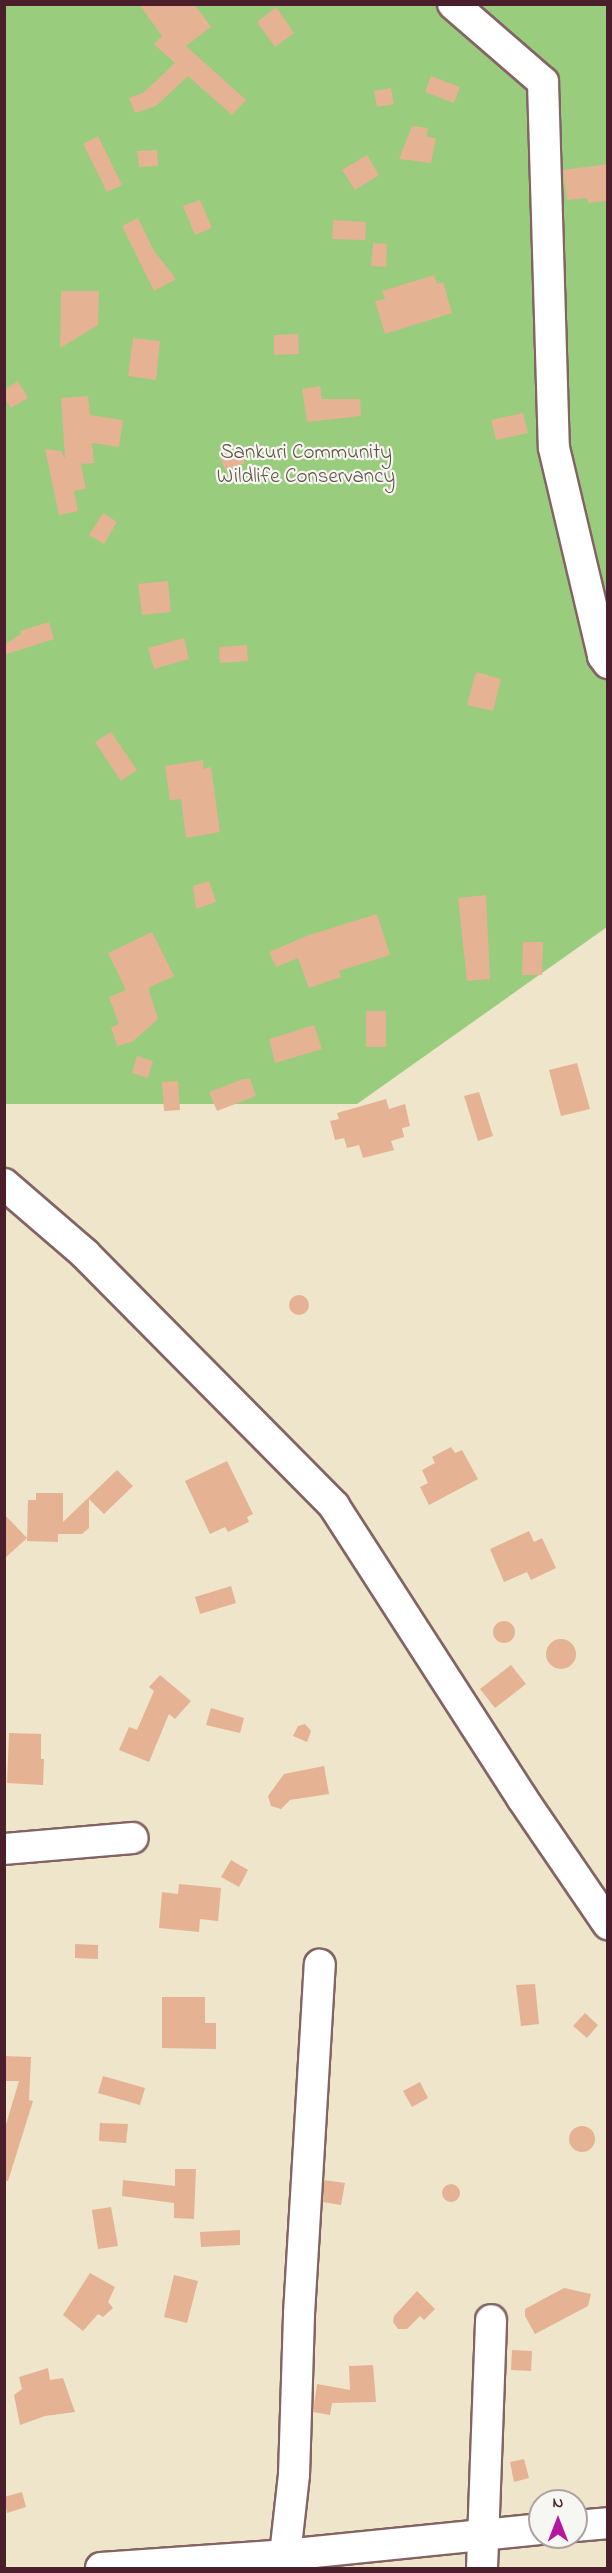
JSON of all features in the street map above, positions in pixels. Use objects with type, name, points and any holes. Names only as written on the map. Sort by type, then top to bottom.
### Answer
[{"type":"street","points":[[453,4],[543,82],[554,448],[603,656],[608,663]]},
{"type":"street","points":[[4,1184],[85,1254],[334,1506],[522,1798],[608,1924]]},
{"type":"street","points":[[4,1849],[133,1838]]},
{"type":"street","points":[[286,2562],[294,2475],[299,2314],[320,1965]]},
{"type":"street","points":[[482,2568],[491,2320]]},
{"type":"street","points":[[588,2525],[608,2523]]},
{"type":"street","points":[[110,2568],[286,2562],[528,2530]]},
{"type":"green space","name":"Sankuri Community Wildlife Conservancy","points":[[5,5],[607,5],[607,927],[357,1104],[5,1104]]},
{"type":"building","points":[[139,4],[194,4],[211,27],[186,46],[246,100],[232,115],[188,76],[156,106],[135,113],[129,98],[143,93],[175,63],[154,44],[162,36]]},
{"type":"building","points":[[276,7],[294,33],[275,47],[257,22]]},
{"type":"building","points":[[431,76],[460,87],[454,103],[425,92]]},
{"type":"building","points":[[391,88],[394,104],[377,107],[374,91]]},
{"type":"building","points":[[412,126],[428,128],[427,137],[436,138],[431,163],[399,159]]},
{"type":"building","points":[[98,136],[122,185],[107,192],[83,144]]},
{"type":"building","points":[[157,150],[158,166],[139,167],[137,151]]},
{"type":"building","points":[[367,155],[379,175],[355,190],[342,170]]},
{"type":"building","points":[[608,164],[606,201],[588,203],[587,198],[567,200],[563,170]]},
{"type":"building","points":[[200,200],[212,228],[195,235],[183,206]]},
{"type":"building","points":[[138,218],[154,251],[176,279],[154,291],[122,226]]},
{"type":"building","points":[[333,220],[366,222],[365,240],[332,239]]},
{"type":"building","points":[[373,243],[387,244],[386,267],[371,266]]},
{"type":"building","points":[[434,275],[437,284],[443,282],[452,313],[385,334],[375,301],[385,299],[382,291]]},
{"type":"building","points":[[61,291],[99,291],[98,325],[60,348]]},
{"type":"building","points":[[298,334],[299,354],[274,355],[274,335]]},
{"type":"building","points":[[133,338],[160,341],[156,380],[128,376]]},
{"type":"building","points":[[18,381],[28,398],[11,408],[4,397],[4,390]]},
{"type":"building","points":[[320,386],[322,399],[360,399],[361,416],[307,422],[302,389]]},
{"type":"building","points":[[88,396],[90,415],[123,420],[119,447],[92,443],[94,463],[81,464],[86,489],[74,491],[78,511],[59,515],[45,449],[61,451],[65,459],[61,398]]},
{"type":"building","points":[[523,413],[528,433],[496,440],[491,420]]},
{"type":"building","points":[[239,449],[245,463],[225,470],[220,456]]},
{"type":"building","points":[[103,513],[117,522],[104,544],[89,535]]},
{"type":"building","points":[[168,581],[171,612],[142,615],[138,584]]},
{"type":"building","points":[[49,622],[54,639],[4,655],[4,645],[21,634],[20,631]]},
{"type":"building","points":[[184,638],[189,659],[154,669],[148,648]]},
{"type":"building","points":[[247,645],[248,661],[220,663],[219,647]]},
{"type":"building","points":[[476,672],[501,679],[493,711],[467,705]]},
{"type":"building","points":[[111,732],[137,770],[121,781],[95,742]]},
{"type":"building","points":[[203,760],[203,769],[211,767],[220,832],[186,838],[181,799],[170,800],[165,766]]},
{"type":"building","points":[[209,881],[216,902],[196,909],[193,886]]},
{"type":"building","points":[[486,895],[490,979],[467,981],[458,898]]},
{"type":"building","points":[[377,914],[390,955],[339,971],[341,977],[309,988],[298,958],[276,967],[269,952],[309,935]]},
{"type":"building","points":[[152,932],[174,976],[148,988],[158,1019],[132,1042],[117,1046],[111,1027],[119,1024],[109,997],[126,990],[108,953]]},
{"type":"building","points":[[523,942],[543,942],[542,975],[522,975]]},
{"type":"building","points":[[366,1011],[386,1011],[386,1047],[366,1047]]},
{"type":"building","points":[[314,1025],[322,1049],[275,1063],[269,1039]]},
{"type":"building","points":[[137,1056],[153,1061],[148,1078],[132,1073]]},
{"type":"building","points":[[577,1063],[590,1109],[561,1116],[549,1070]]},
{"type":"building","points":[[243,1079],[250,1079],[256,1096],[217,1111],[209,1092]]},
{"type":"building","points":[[178,1081],[180,1110],[164,1111],[162,1082]]},
{"type":"building","points":[[479,1092],[493,1136],[478,1141],[464,1096]]},
{"type":"building","points":[[386,1099],[389,1109],[405,1104],[410,1126],[402,1128],[404,1137],[391,1141],[394,1150],[363,1158],[359,1145],[347,1148],[344,1138],[335,1140],[330,1121],[339,1119],[337,1113]]},
{"type":"building","points":[[295,1295],[303,1295],[309,1301],[309,1309],[303,1315],[295,1315],[289,1309],[289,1301]]},
{"type":"building","points":[[451,1447],[455,1453],[462,1450],[478,1479],[429,1505],[420,1487],[428,1483],[422,1470],[435,1463],[432,1457]]},
{"type":"building","points":[[227,1461],[253,1514],[247,1517],[249,1522],[228,1532],[225,1527],[210,1534],[185,1481]]},
{"type":"building","points":[[117,1470],[133,1486],[104,1514],[89,1499],[89,1528],[82,1534],[58,1534],[58,1542],[27,1541],[28,1500],[36,1500],[36,1493],[63,1493],[63,1522]]},
{"type":"building","points":[[4,1514],[27,1538],[4,1559]]},
{"type":"building","points":[[529,1531],[534,1542],[542,1538],[556,1568],[531,1580],[527,1572],[504,1582],[490,1549]]},
{"type":"building","points":[[231,1586],[236,1603],[200,1614],[195,1597]]},
{"type":"building","points":[[504,1621],[512,1624],[515,1632],[512,1640],[504,1643],[496,1640],[493,1632],[496,1624]]},
{"type":"building","points":[[561,1639],[572,1643],[576,1654],[572,1665],[561,1669],[550,1665],[546,1654],[550,1643]]},
{"type":"building","points":[[511,1665],[526,1684],[495,1708],[480,1689]]},
{"type":"building","points":[[160,1675],[191,1701],[175,1719],[169,1714],[149,1762],[119,1750],[129,1727],[137,1730],[154,1691],[149,1687]]},
{"type":"building","points":[[211,1708],[244,1718],[240,1733],[206,1725]]},
{"type":"building","points":[[305,1724],[311,1731],[307,1742],[293,1736],[298,1726]]},
{"type":"building","points":[[9,1733],[41,1734],[41,1759],[44,1759],[43,1785],[7,1783]]},
{"type":"building","points":[[324,1766],[329,1794],[290,1800],[281,1809],[271,1806],[268,1796],[284,1774]]},
{"type":"building","points":[[231,1860],[248,1870],[239,1887],[221,1877]]},
{"type":"building","points":[[179,1884],[221,1888],[218,1921],[200,1919],[199,1932],[159,1928],[162,1892],[178,1894]]},
{"type":"building","points":[[75,1944],[98,1945],[98,1959],[75,1958]]},
{"type":"building","points":[[535,1984],[539,2024],[521,2026],[516,1985]]},
{"type":"building","points":[[162,1997],[205,1997],[205,2023],[216,2023],[216,2049],[162,2048]]},
{"type":"building","points":[[585,2013],[598,2025],[587,2038],[573,2026]]},
{"type":"building","points":[[4,2056],[31,2057],[29,2100],[33,2101],[8,2181],[4,2181],[4,2131],[19,2081],[4,2081]]},
{"type":"building","points":[[103,2076],[145,2088],[140,2105],[98,2093]]},
{"type":"building","points":[[420,2082],[428,2098],[412,2107],[403,2091]]},
{"type":"building","points":[[100,2123],[128,2124],[126,2143],[99,2141]]},
{"type":"building","points":[[582,2126],[591,2130],[595,2139],[591,2148],[582,2152],[573,2148],[569,2139],[573,2130]]},
{"type":"building","points":[[175,2169],[196,2169],[194,2219],[174,2218],[174,2203],[122,2196],[123,2180],[175,2186]]},
{"type":"building","points":[[324,2180],[345,2183],[341,2205],[323,2202]]},
{"type":"building","points":[[451,2184],[457,2187],[460,2193],[457,2199],[451,2202],[445,2199],[442,2193],[445,2187]]},
{"type":"building","points":[[111,2207],[118,2246],[98,2249],[92,2210]]},
{"type":"building","points":[[240,2230],[240,2245],[201,2247],[200,2232]]},
{"type":"building","points":[[90,2273],[115,2287],[108,2302],[113,2308],[103,2317],[98,2314],[83,2331],[63,2315]]},
{"type":"building","points":[[174,2275],[198,2281],[187,2323],[164,2317]]},
{"type":"building","points":[[564,2288],[591,2294],[588,2306],[535,2334],[525,2316],[525,2309]]},
{"type":"building","points":[[417,2291],[435,2309],[424,2320],[420,2316],[407,2329],[398,2329],[393,2322],[394,2316]]},
{"type":"building","points":[[512,2350],[532,2351],[531,2371],[511,2370]]},
{"type":"building","points":[[373,2365],[376,2402],[332,2403],[330,2415],[313,2412],[317,2384],[350,2390],[349,2366]]},
{"type":"building","points":[[48,2368],[50,2380],[63,2378],[75,2412],[45,2416],[20,2425],[14,2395],[22,2389],[19,2377]]},
{"type":"building","points":[[524,2459],[529,2478],[514,2482],[510,2462]]},
{"type":"building","points":[[22,2492],[26,2507],[7,2513],[4,2497]]}]
